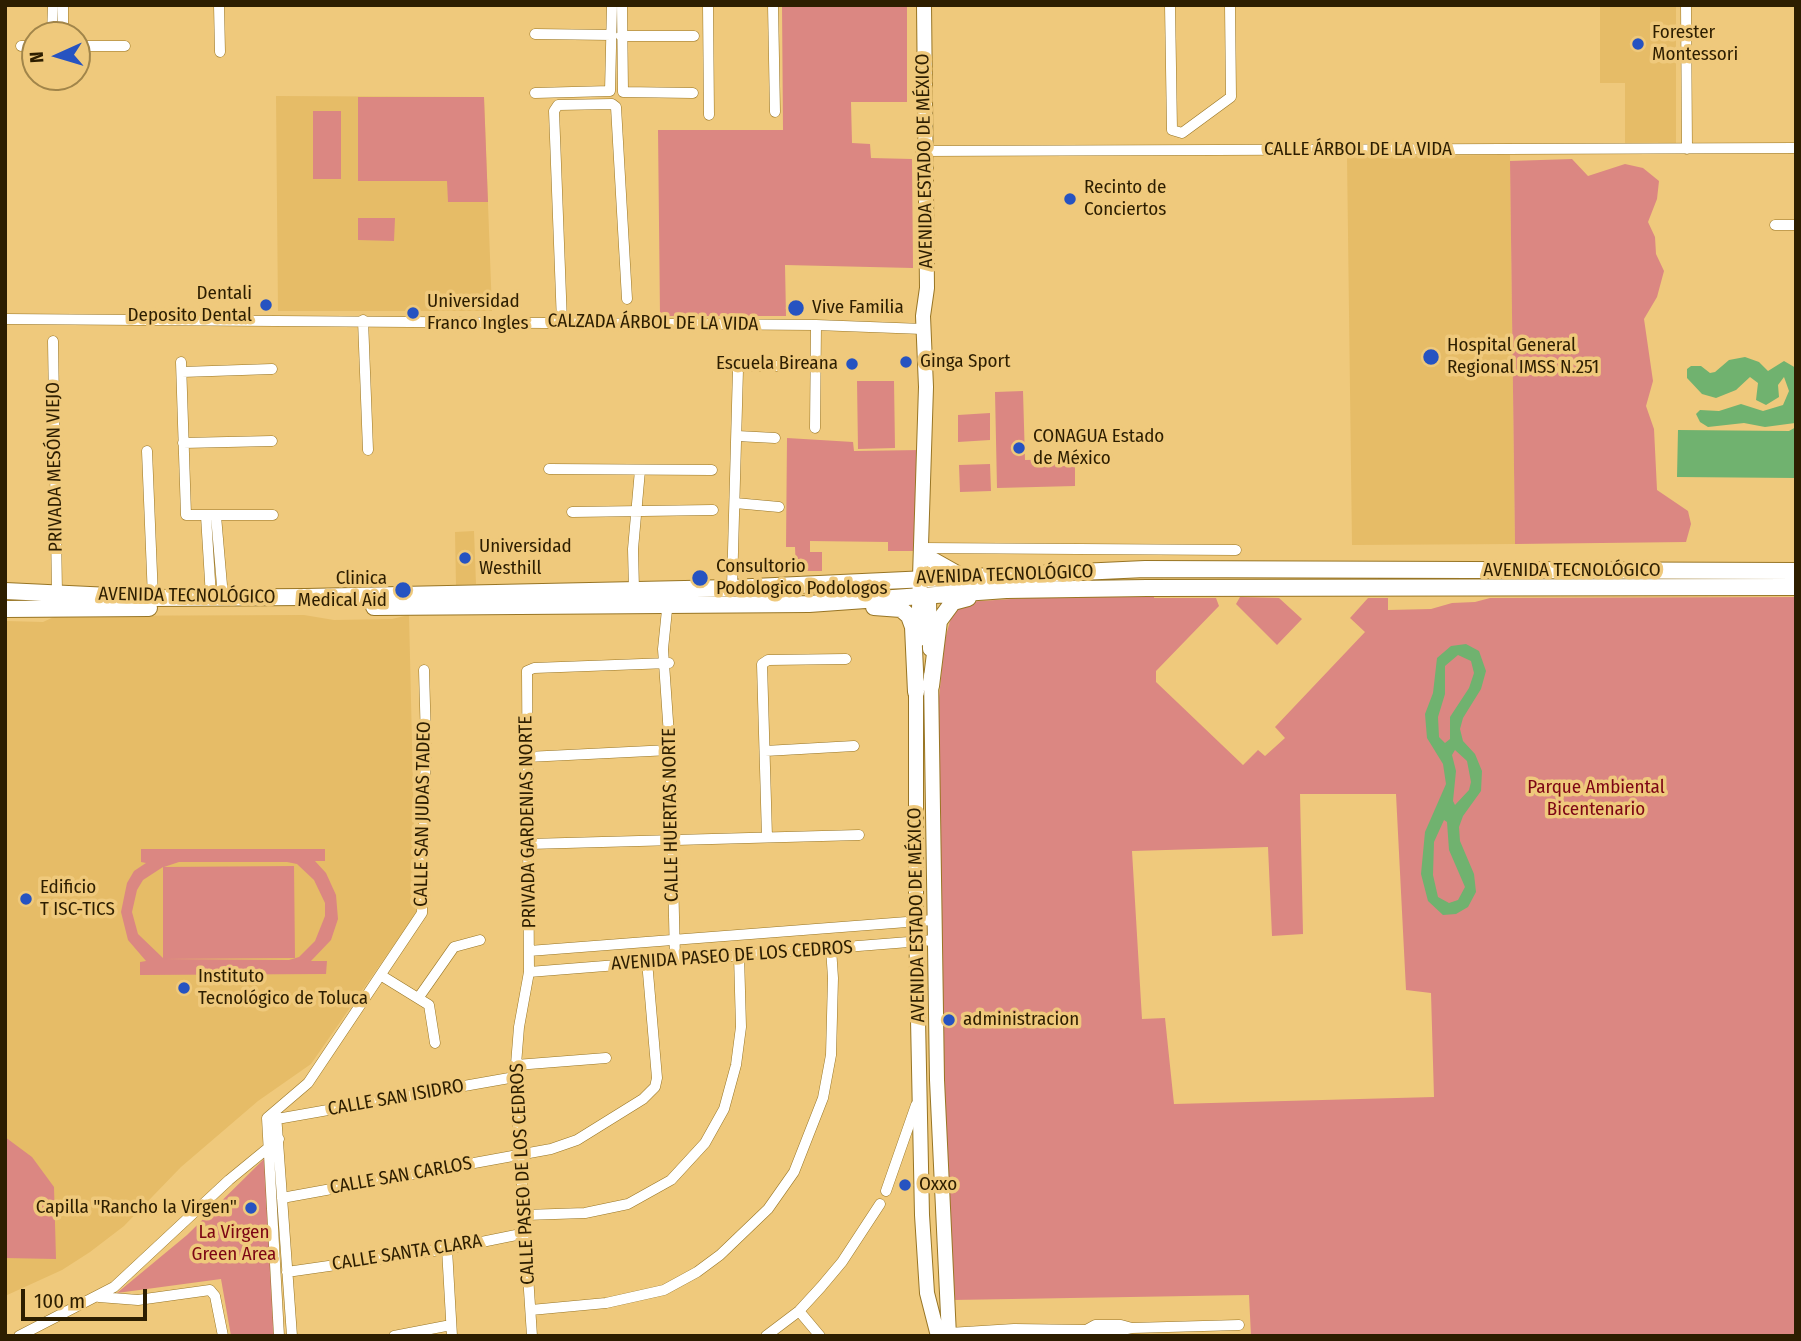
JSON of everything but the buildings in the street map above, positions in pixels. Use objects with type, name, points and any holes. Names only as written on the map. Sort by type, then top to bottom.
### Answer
[{"type":"main road","name":"AVENIDA ESTADO DE MÉXICO","points":[[918,5],[927,288],[923,323],[926,387],[923,493],[925,595],[916,921],[919,1090],[923,1252],[927,1293],[945,1335]]},
{"type":"main road","name":"AVENIDA ESTADO DE MÉXICO","points":[[922,151],[923,5]]},
{"type":"main road","points":[[925,551],[959,575]]},
{"type":"main road","name":"AVENIDA TECNOLÓGICO","points":[[5,591],[153,598],[217,592],[634,590],[668,596],[732,588],[959,575],[1205,569],[1796,571]]},
{"type":"main road","points":[[1693,571],[1694,588]]},
{"type":"main road","name":"AVENIDA TECNOLÓGICO","points":[[5,609],[668,596],[809,604],[1006,590],[1367,586],[1796,587]]},
{"type":"main road","points":[[923,689],[936,631],[948,606],[961,599],[1006,590]]},
{"type":"main road","points":[[809,604],[906,612],[913,627],[923,689]]},
{"type":"main road","name":"AVENIDA ESTADO DE MÉXICO","points":[[923,689],[934,940],[945,1335]]},
{"type":"main road","points":[[918,998],[936,1002]]},
{"type":"main road","points":[[918,1018],[930,1018],[936,1022]]},
{"type":"street","points":[[219,5],[220,52]]},
{"type":"street","points":[[612,5],[623,92],[693,93]]},
{"type":"street","points":[[535,93],[610,91],[622,5]]},
{"type":"street","points":[[708,5],[709,114]]},
{"type":"street","points":[[774,5],[775,112]]},
{"type":"street","points":[[1170,5],[1172,130],[1182,133]]},
{"type":"street","points":[[1182,133],[1231,97],[1230,5]]},
{"type":"street","points":[[1686,5],[1688,149]]},
{"type":"street","points":[[535,34],[694,36]]},
{"type":"street","points":[[91,46],[125,46]]},
{"type":"street","points":[[562,323],[554,111],[561,104],[612,104],[616,107],[627,299]]},
{"type":"street","points":[[1182,133],[1182,150]]},
{"type":"street","name":"CALLE ÁRBOL DE LA VIDA","points":[[922,151],[1796,148]]},
{"type":"street","points":[[1776,225],[1796,225]]},
{"type":"street","name":"CALZADA ÁRBOL DE LA VIDA","points":[[5,319],[816,325],[923,323]]},
{"type":"street","points":[[363,320],[368,450]]},
{"type":"street","points":[[815,428],[816,325]]},
{"type":"street","name":"PRIVADA MESÓN VIEJO","points":[[53,341],[57,593]]},
{"type":"street","points":[[732,588],[738,369],[744,366],[778,366]]},
{"type":"street","points":[[272,369],[181,367],[187,516],[273,515]]},
{"type":"street","points":[[737,436],[775,438]]},
{"type":"street","points":[[183,443],[272,441]]},
{"type":"street","points":[[147,451],[153,598]]},
{"type":"street","points":[[549,470],[712,470]]},
{"type":"street","points":[[634,590],[640,470]]},
{"type":"street","points":[[735,503],[779,506]]},
{"type":"street","points":[[572,512],[713,510]]},
{"type":"street","points":[[211,516],[217,592]]},
{"type":"street","points":[[925,551],[1236,550]]},
{"type":"street","name":"CALLE HUERTAS NORTE","points":[[668,596],[666,666],[675,958]]},
{"type":"street","points":[[767,837],[763,663],[768,660],[846,659]]},
{"type":"street","name":"PRIVADA GARDENIAS NORTE","points":[[529,972],[527,671],[534,668],[666,666]]},
{"type":"street","name":"CALLE SAN JUDAS TADEO","points":[[274,1115],[308,1083],[415,927],[424,904],[424,670]]},
{"type":"street","points":[[765,751],[854,746]]},
{"type":"street","points":[[527,757],[670,750]]},
{"type":"street","points":[[529,844],[859,835]]},
{"type":"street","name":"AVENIDA PASEO DE LOS CEDROS","points":[[529,951],[933,920]]},
{"type":"street","points":[[419,998],[454,947],[480,940]]},
{"type":"street","name":"AVENIDA PASEO DE LOS CEDROS","points":[[529,972],[675,958],[934,940]]},
{"type":"street","points":[[531,1310],[606,1303],[664,1290],[697,1272],[720,1255],[768,1209],[794,1172],[823,1098],[831,1055],[831,948]]},
{"type":"street","points":[[525,1215],[585,1213],[628,1204],[671,1180],[705,1143],[724,1109],[736,1065],[741,1027],[739,955]]},
{"type":"street","name":"CALLE SAN CARLOS","points":[[282,1198],[520,1155],[577,1140],[655,1087],[657,1067],[647,961]]},
{"type":"street","name":"CALLE PASEO DE LOS CEDROS","points":[[529,972],[515,1077],[532,1336]]},
{"type":"street","points":[[382,976],[419,998],[430,1008],[435,1043]]},
{"type":"street","points":[[516,1065],[606,1058]]},
{"type":"street","name":"CALLE SAN ISIDRO","points":[[274,1115],[515,1077]]},
{"type":"street","points":[[886,1191],[911,1127],[919,1090]]},
{"type":"street","points":[[274,1115],[279,1139],[292,1336]]},
{"type":"street","points":[[274,1115],[268,1148],[279,1336]]},
{"type":"street","points":[[19,1336],[99,1297],[279,1139]]},
{"type":"street","points":[[766,1336],[799,1311],[842,1262],[880,1204]]},
{"type":"street","name":"CALLE SANTA CLARA","points":[[287,1272],[447,1249],[526,1233]]},
{"type":"street","points":[[394,1336],[452,1330],[447,1249]]},
{"type":"street","points":[[99,1297],[138,1300],[214,1292],[222,1336]]},
{"type":"street","points":[[799,1311],[820,1336]]},
{"type":"street","points":[[945,1335],[1086,1330],[1106,1333],[1132,1328],[1223,1331],[1239,1325]]},
{"type":"shaded area","name":"Forester Montessori","points":[[1600,5],[1676,5],[1676,143],[1625,144],[1625,83],[1600,83]]},
{"type":"shaded area","points":[[276,96],[484,97],[492,311],[278,311]]},
{"type":"shaded area","name":"Hospital General Regional IMSS N.251","points":[[1510,155],[1515,544],[1352,545],[1347,156]]},
{"type":"shaded area","points":[[1745,357],[1759,362],[1768,371],[1784,361],[1796,368],[1795,423],[1765,427],[1744,423],[1708,427],[1700,422],[1696,414],[1700,410],[1719,411],[1741,404],[1763,411],[1783,405],[1789,391],[1784,377],[1778,385],[1779,397],[1766,405],[1756,400],[1758,383],[1750,377],[1736,390],[1716,398],[1702,394],[1687,378],[1687,369],[1691,366],[1701,366],[1710,373],[1729,360]]},
{"type":"shaded area","points":[[1796,427],[1796,478],[1677,477],[1678,430],[1789,431]]},
{"type":"shaded area","name":"Universidad Westhill","points":[[474,531],[476,584],[456,585],[455,532]]},
{"type":"shaded area","name":"Instituto Tecnológico de Toluca","points":[[304,615],[334,620],[392,619],[409,615],[416,913],[311,1064],[258,1101],[181,1167],[124,1226],[90,1252],[62,1270],[5,1296],[6,621],[43,622],[56,616]]},
{"type":"shaded area","points":[[1466,644],[1479,651],[1486,671],[1481,689],[1463,718],[1460,729],[1463,741],[1475,754],[1482,771],[1481,791],[1463,816],[1459,827],[1460,841],[1474,874],[1476,892],[1468,907],[1456,914],[1443,915],[1428,901],[1421,874],[1425,832],[1446,784],[1443,764],[1427,738],[1425,714],[1433,693],[1437,658],[1451,646]],"holes":[[[1458,655],[1471,661],[1474,673],[1469,688],[1450,717],[1450,739],[1445,743],[1439,737],[1438,717],[1445,694],[1445,666]],[[1455,750],[1467,761],[1471,782],[1469,790],[1455,805],[1453,801],[1456,771],[1452,755]],[[1444,820],[1447,822],[1449,850],[1465,887],[1458,900],[1449,903],[1438,897],[1433,875],[1434,842]]]},
{"type":"green space","points":[[782,5],[907,5],[907,102],[851,102],[852,143],[870,144],[871,158],[912,159],[913,268],[785,265],[786,316],[660,316],[658,130],[783,130]]},
{"type":"green space","points":[[358,97],[484,97],[488,202],[448,202],[447,181],[358,181]]},
{"type":"green space","points":[[313,111],[341,111],[341,179],[313,179]]},
{"type":"green space","points":[[1572,159],[1588,176],[1625,164],[1643,168],[1659,181],[1657,199],[1648,222],[1655,237],[1656,254],[1664,271],[1657,297],[1644,319],[1653,381],[1646,406],[1654,429],[1657,490],[1688,511],[1691,524],[1686,542],[1515,544],[1510,161]]},
{"type":"green space","points":[[358,218],[395,218],[394,241],[358,240]]},
{"type":"green space","points":[[857,381],[894,381],[895,448],[858,449]]},
{"type":"green space","points":[[1023,391],[1025,460],[1075,459],[1075,486],[997,488],[995,392]]},
{"type":"green space","points":[[990,413],[990,440],[958,442],[958,415]]},
{"type":"green space","points":[[787,438],[853,442],[854,451],[921,450],[915,551],[888,551],[888,542],[810,541],[810,552],[822,552],[822,571],[796,571],[795,547],[786,547]]},
{"type":"green space","points":[[990,464],[991,491],[960,492],[959,465]]},
{"type":"green space","name":"Parque Ambiental Bicentenario","points":[[1154,595],[1154,598],[1216,598],[1219,606],[1156,671],[1156,682],[1243,765],[1258,750],[1265,756],[1285,738],[1275,727],[1365,632],[1350,618],[1368,598],[1388,598],[1388,610],[1431,609],[1490,598],[1796,597],[1796,1336],[1251,1336],[1249,1295],[952,1300],[938,908],[937,717],[945,639],[952,614],[965,602],[1057,596]],"holes":[[[1300,794],[1396,794],[1406,990],[1431,993],[1434,1097],[1174,1104],[1165,1018],[1142,1019],[1132,851],[1268,847],[1272,936],[1303,934]]]},
{"type":"green space","points":[[1240,597],[1279,598],[1302,619],[1277,645],[1236,604]]},
{"type":"green space","points":[[141,849],[325,849],[325,861],[315,861],[326,873],[336,895],[338,919],[331,940],[311,961],[327,961],[326,974],[140,975],[140,962],[146,961],[128,940],[121,912],[127,883],[134,871],[146,863],[141,862]],"holes":[[[179,862],[297,864],[314,880],[325,903],[325,916],[315,941],[299,957],[289,960],[164,959],[295,958],[294,866],[164,867]],[[163,867],[163,958],[138,934],[132,912],[137,890],[143,880]]]},
{"type":"green space","points":[[5,1137],[32,1157],[54,1187],[56,1259],[5,1258]]},
{"type":"green space","name":"La Virgen Green Area","points":[[266,1157],[279,1336],[231,1336],[221,1279],[117,1293],[187,1235]]},
{"type":"place","name":"Forester Montessori","points":[[1638,44]]},
{"type":"place","name":"Recinto de Conciertos","points":[[1070,199]]},
{"type":"place","name":"Dentali Deposito Dental","points":[[266,305]]},
{"type":"place","name":"Vive Familia","points":[[796,308]]},
{"type":"place","name":"Universidad Franco Ingles","points":[[413,313]]},
{"type":"place","name":"Hospital General Regional IMSS N.251","points":[[1431,357]]},
{"type":"place","name":"Ginga Sport","points":[[906,362]]},
{"type":"place","name":"Escuela Bireana","points":[[852,364]]},
{"type":"place","name":"CONAGUA Estado de México","points":[[1019,448]]},
{"type":"place","name":"Universidad Westhill","points":[[465,558]]},
{"type":"place","name":"Consultorio Podologico Podologos","points":[[700,578]]},
{"type":"place","name":"Clinica Medical Aid","points":[[403,590]]},
{"type":"place","name":"Edificio T ISC-TICS","points":[[26,899]]},
{"type":"place","name":"Instituto Tecnológico de Toluca","points":[[184,988]]},
{"type":"place","name":"administracion","points":[[949,1020]]},
{"type":"place","name":"Oxxo","points":[[905,1185]]},
{"type":"place","name":"Capilla \"Rancho la Virgen\"","points":[[251,1208]]}]
